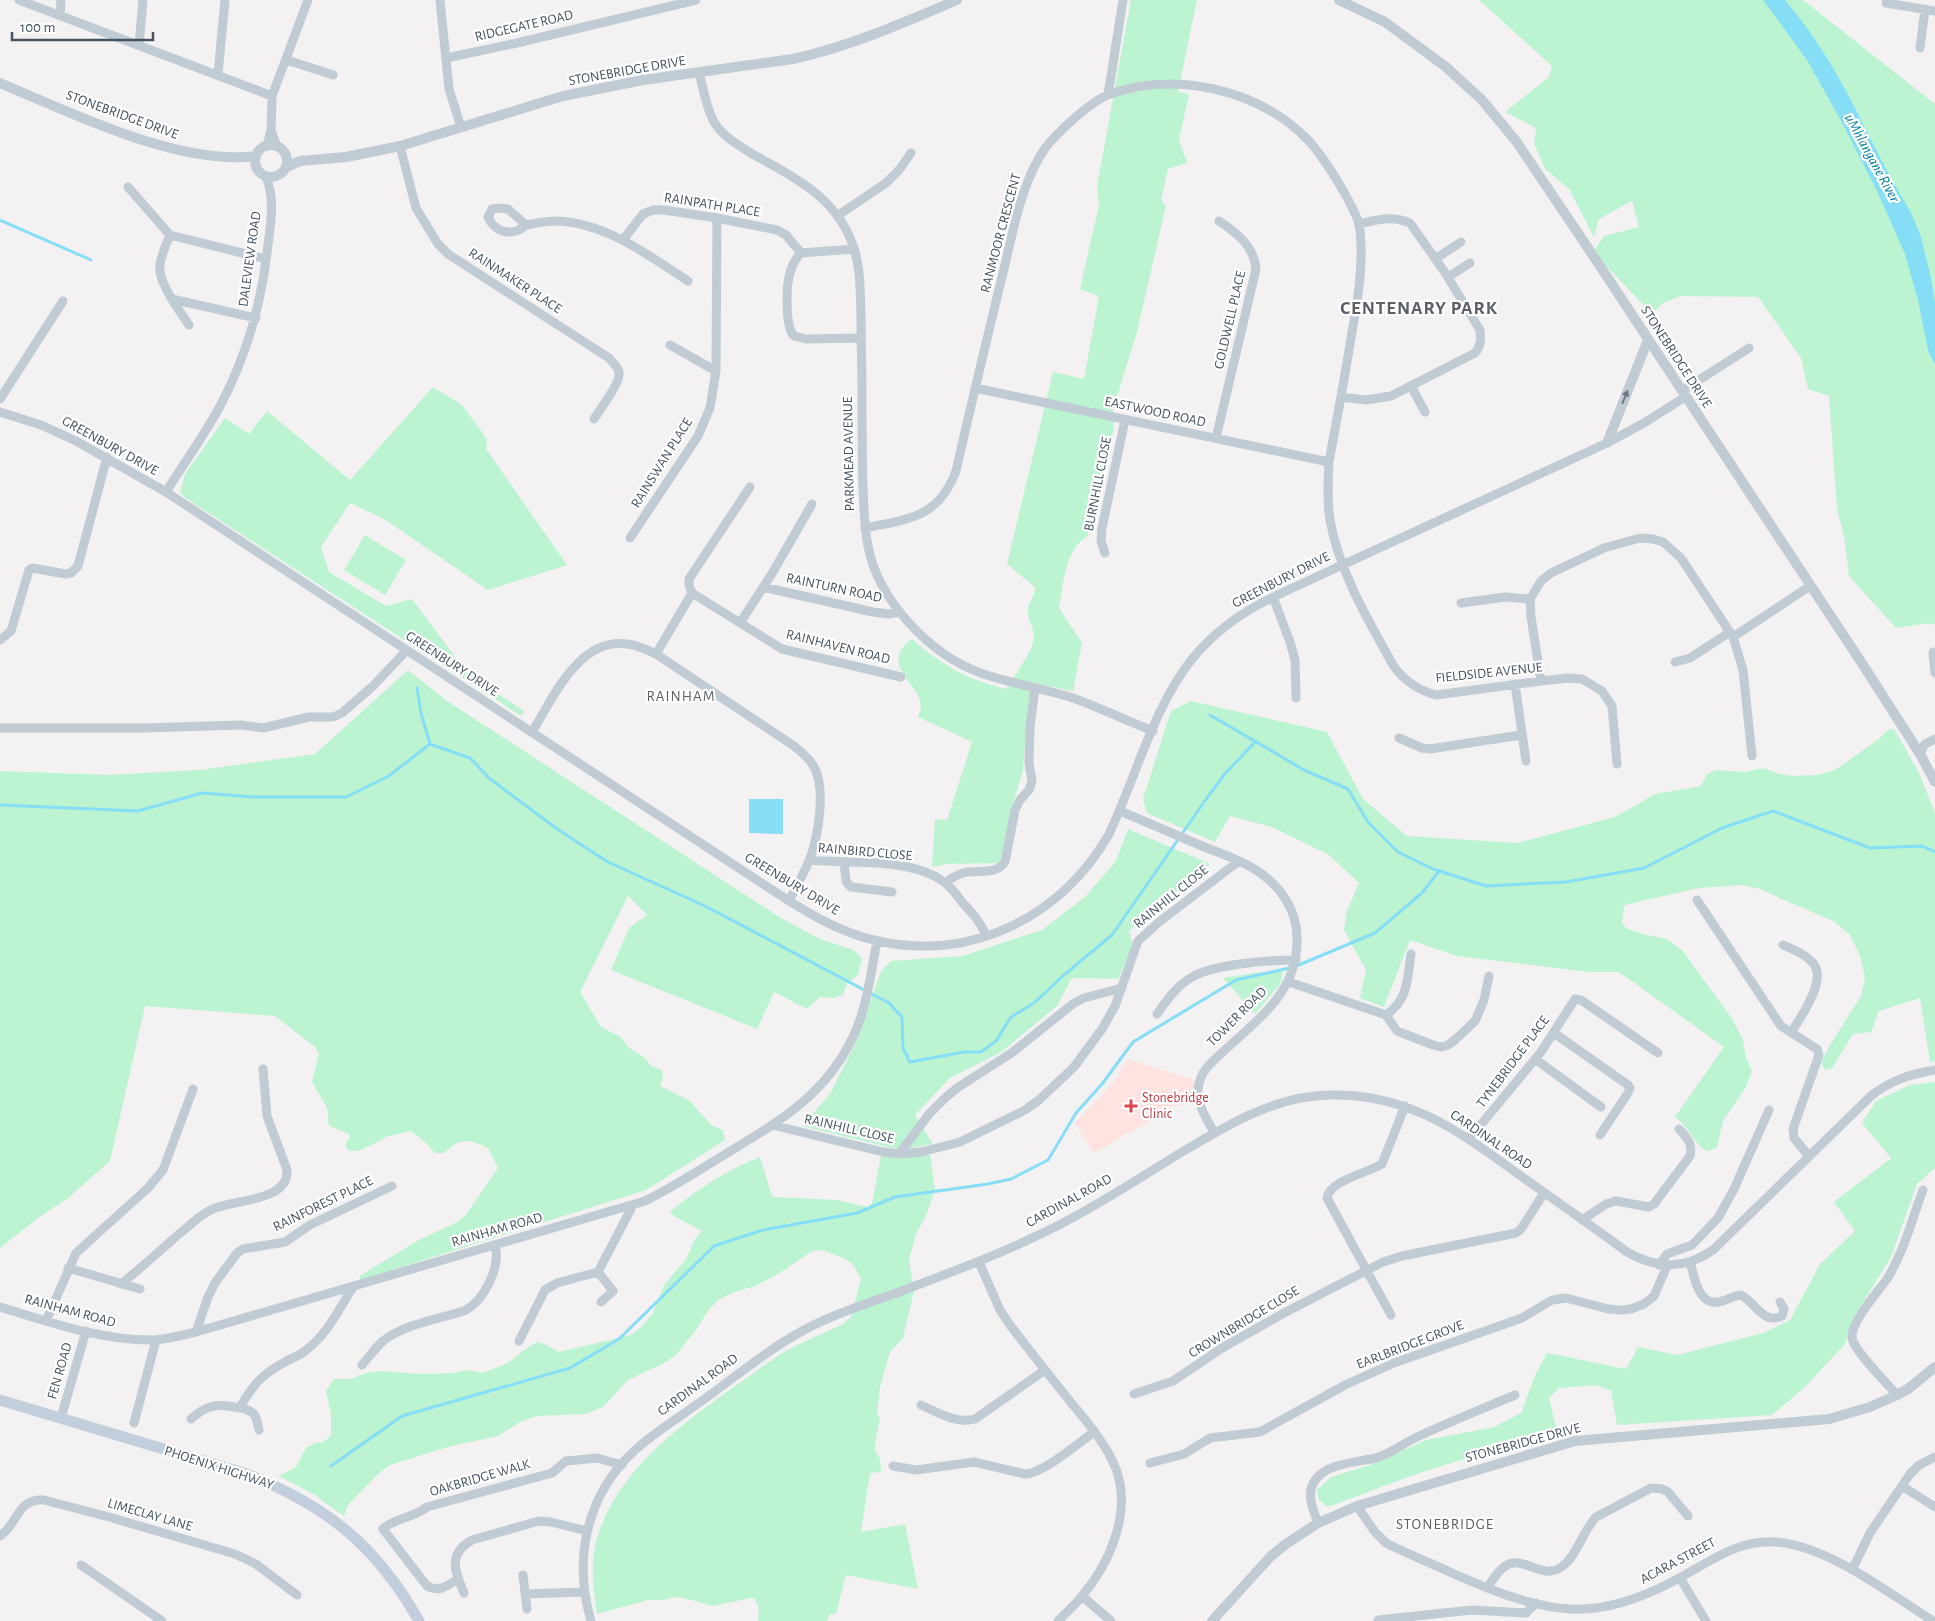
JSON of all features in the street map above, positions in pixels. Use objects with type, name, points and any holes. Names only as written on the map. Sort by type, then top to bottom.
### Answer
[{"type":"main road","name":"PHOENIX HIGHWAY","points":[[0,1400],[247,1474],[277,1486],[305,1501],[335,1521],[378,1561],[419,1621]]},
{"type":"street","points":[[19,0],[272,96]]},
{"type":"street","points":[[60,16],[61,0]]},
{"type":"street","points":[[139,44],[143,0]]},
{"type":"street","points":[[218,74],[225,0]]},
{"type":"street","points":[[272,146],[272,96],[308,0]]},
{"type":"street","points":[[440,0],[449,89],[461,127]]},
{"type":"street","name":"RIDGEGATE ROAD","points":[[446,58],[696,0]]},
{"type":"street","name":"STONEBRIDGE DRIVE","points":[[287,162],[346,157],[400,146],[563,96],[635,82],[816,54],[863,39],[957,0]]},
{"type":"street","points":[[1108,95],[1122,0]]},
{"type":"street","name":"STONEBRIDGE DRIVE","points":[[1339,0],[1353,3],[1384,22],[1446,67],[1482,100],[1516,141],[1920,754],[1935,782]]},
{"type":"street","points":[[1886,4],[1935,11]]},
{"type":"street","points":[[1920,48],[1925,9]]},
{"type":"street","points":[[286,60],[333,75]]},
{"type":"street","name":"PARKMEAD AVENUE","points":[[699,72],[713,121],[722,132],[738,145],[812,189],[823,198],[838,216],[854,248],[860,274],[862,462],[865,528],[871,559],[880,581],[899,612],[929,643],[961,665],[982,674],[1072,698],[1153,731]]},
{"type":"street","name":"STONEBRIDGE DRIVE","points":[[0,84],[143,140],[198,154],[256,161]]},
{"type":"street","name":"RANMOOR CRESCENT","points":[[865,528],[909,518],[928,510],[941,500],[951,486],[1014,226],[1034,166],[1047,146],[1085,110],[1108,95],[1140,86],[1178,84],[1208,88],[1240,97],[1262,107],[1286,122],[1306,138],[1323,158],[1340,186],[1359,224],[1361,284],[1329,462],[1327,489],[1330,519],[1343,565]]},
{"type":"street","points":[[272,146],[283,150],[287,162],[283,173],[271,177],[260,173],[256,161],[260,150],[272,146]]},
{"type":"street","name":"RAINMAKER PLACE","points":[[400,146],[416,208],[438,244],[448,254],[609,358],[616,365],[619,372],[618,382],[594,419]]},
{"type":"street","points":[[838,216],[893,178],[911,153]]},
{"type":"street","name":"DALEVIEW ROAD","points":[[166,492],[218,409],[236,373],[256,318],[264,285],[272,209],[271,177]]},
{"type":"street","points":[[128,187],[170,235],[266,259]]},
{"type":"street","name":"RAINPATH PLACE","points":[[623,240],[637,219],[643,214],[653,210],[664,210],[718,218],[777,230],[786,235],[801,253]]},
{"type":"street","name":"RAINSWAN PLACE","points":[[630,538],[698,436],[710,408],[716,372],[718,218]]},
{"type":"street","points":[[1341,397],[1366,400],[1391,396],[1475,353],[1480,347],[1480,330],[1448,277],[1410,223],[1400,218],[1389,218],[1359,224]]},
{"type":"street","name":"GOLDWELL PLACE","points":[[1216,438],[1256,269],[1251,249],[1236,232],[1219,221]]},
{"type":"street","points":[[526,225],[545,222],[569,223],[595,229],[623,240],[688,281]]},
{"type":"street","points":[[170,235],[159,267],[160,276],[189,325]]},
{"type":"street","points":[[1435,259],[1461,242]]},
{"type":"street","points":[[854,248],[801,253],[794,262],[788,281],[788,327],[791,333],[799,338],[861,338]]},
{"type":"street","points":[[1448,277],[1470,263]]},
{"type":"street","points":[[172,299],[256,318]]},
{"type":"street","points":[[0,399],[63,301]]},
{"type":"street","points":[[1607,443],[1648,340]]},
{"type":"street","points":[[670,345],[716,372]]},
{"type":"street","name":"GREENBURY DRIVE","points":[[0,412],[49,428],[107,457],[166,492],[789,901],[836,927],[877,941],[926,946],[949,944],[986,936],[1027,918],[1072,885],[1099,852],[1120,811],[1153,731],[1177,680],[1211,638],[1234,619],[1273,597],[1607,443],[1644,423],[1749,348]]},
{"type":"street","points":[[1411,386],[1425,412]]},
{"type":"street","name":"EASTWOOD ROAD","points":[[975,388],[1329,462]]},
{"type":"street","name":"BURNHILL CLOSE","points":[[1105,552],[1101,541],[1102,528],[1125,420]]},
{"type":"street","points":[[0,640],[11,631],[29,570],[32,568],[66,574],[71,573],[78,566],[107,457]]},
{"type":"street","points":[[656,654],[692,593],[689,579],[750,487]]},
{"type":"street","name":"RAINTURN ROAD","points":[[740,623],[764,588],[812,504]]},
{"type":"street","points":[[1541,681],[1531,618],[1530,599],[1541,581],[1551,573],[1578,559],[1625,541],[1640,538],[1663,542],[1682,558],[1732,635],[1743,670],[1752,756]]},
{"type":"street","name":"FIELDSIDE AVENUE","points":[[1343,565],[1393,665],[1399,674],[1410,684],[1422,691],[1436,694],[1568,678],[1582,679],[1602,691],[1612,706],[1618,764]]},
{"type":"street","points":[[1675,662],[1690,658],[1732,635],[1810,586]]},
{"type":"street","name":"RAINTURN ROAD","points":[[764,588],[872,612],[889,614],[899,612]]},
{"type":"street","name":"RAINHAVEN ROAD","points":[[692,593],[782,648],[900,677]]},
{"type":"street","points":[[1273,597],[1290,642],[1294,660],[1296,698]]},
{"type":"street","points":[[1461,604],[1505,597],[1530,599]]},
{"type":"street","points":[[532,732],[562,683],[582,659],[592,651],[603,646],[627,644],[640,646],[656,654],[794,746],[810,760],[818,777],[820,791],[815,838],[809,860],[789,901]]},
{"type":"street","points":[[0,728],[143,728],[242,724],[263,728],[309,717],[333,717],[342,713],[373,686],[406,651]]},
{"type":"street","points":[[1933,652],[1935,673]]},
{"type":"street","points":[[1515,684],[1526,761]]},
{"type":"street","points":[[945,882],[961,873],[991,871],[1002,866],[1005,862],[1012,820],[1020,800],[1029,790],[1032,781],[1029,763],[1030,727],[1035,688]]},
{"type":"street","points":[[1399,738],[1422,748],[1430,749],[1521,735]]},
{"type":"street","points":[[1920,754],[1925,744],[1935,739]]},
{"type":"street","name":"TOWER ROAD","points":[[1120,811],[1239,861],[1269,879],[1289,905],[1295,920],[1297,932],[1296,960],[1289,982],[1274,1002],[1212,1061],[1200,1079],[1198,1099],[1202,1111],[1214,1132]]},
{"type":"street","name":"RAINBIRD CLOSE","points":[[809,860],[876,863],[922,871],[945,882],[982,924],[986,936]]},
{"type":"street","name":"RAINHILL CLOSE","points":[[772,1126],[899,1154],[920,1152],[960,1142],[1025,1110],[1074,1066],[1102,1029],[1115,1006],[1138,942],[1159,922],[1239,861]]},
{"type":"street","points":[[844,862],[846,882],[851,887],[892,892]]},
{"type":"street","points":[[1697,900],[1781,1026],[1817,1049],[1818,1055],[1793,1129],[1794,1138],[1809,1156]]},
{"type":"street","name":"RAINHAM ROAD","points":[[0,1307],[122,1339],[156,1340],[196,1332],[632,1205],[666,1190],[772,1126],[800,1106],[824,1082],[846,1050],[860,1018],[877,941]]},
{"type":"street","points":[[1783,945],[1808,959],[1815,966],[1818,973],[1815,988],[1791,1033]]},
{"type":"street","points":[[1386,1015],[1400,1004],[1411,954]]},
{"type":"street","points":[[1157,1014],[1175,991],[1194,975],[1258,961],[1296,960]]},
{"type":"street","points":[[1289,982],[1386,1015],[1397,1031],[1441,1047],[1448,1045],[1475,1020],[1484,1000],[1489,976]]},
{"type":"street","points":[[899,1154],[929,1114],[957,1088],[1013,1052],[1074,1004],[1084,998],[1122,988]]},
{"type":"street","name":"TYNEBRIDGE PLACE","points":[[1469,1139],[1535,1060],[1575,999],[1581,1000],[1658,1053]]},
{"type":"street","points":[[1554,1033],[1630,1088],[1600,1135]]},
{"type":"street","points":[[1535,1060],[1601,1107]]},
{"type":"street","points":[[121,1284],[211,1210],[236,1202],[264,1197],[285,1183],[288,1176],[287,1170],[267,1116],[263,1069]]},
{"type":"street","name":"CARDINAL ROAD","points":[[591,1621],[584,1592],[582,1564],[587,1531],[603,1491],[622,1465],[633,1452],[664,1427],[796,1334],[841,1313],[979,1262],[1076,1216],[1214,1132],[1251,1114],[1307,1097],[1354,1096],[1375,1098],[1405,1106],[1424,1114],[1469,1139],[1627,1252],[1639,1259],[1663,1265],[1690,1262],[1713,1250],[1872,1094],[1888,1082],[1935,1070]]},
{"type":"street","points":[[46,1320],[68,1268],[81,1246],[148,1188],[163,1170],[192,1089]]},
{"type":"street","points":[[1391,1315],[1328,1195],[1336,1186],[1382,1164],[1405,1106]]},
{"type":"street","points":[[1663,1265],[1667,1254],[1692,1245],[1718,1218],[1741,1173],[1769,1110]]},
{"type":"street","points":[[1582,1220],[1606,1204],[1616,1201],[1650,1207],[1654,1204],[1690,1156],[1692,1149],[1690,1140],[1679,1129]]},
{"type":"street","name":"RAINFOREST PLACE","points":[[196,1332],[211,1290],[237,1253],[243,1249],[285,1242],[310,1225],[392,1186]]},
{"type":"street","points":[[1897,1395],[1855,1347],[1852,1333],[1860,1317],[1888,1277],[1898,1258],[1923,1190]]},
{"type":"street","name":"CROWNBRIDGE CLOSE","points":[[1134,1394],[1173,1381],[1261,1326],[1367,1270],[1402,1256],[1516,1233],[1521,1229],[1544,1193]]},
{"type":"street","points":[[519,1341],[545,1290],[557,1283],[598,1272],[632,1205]]},
{"type":"street","points":[[362,1365],[375,1348],[403,1330],[474,1307],[494,1270],[497,1254],[495,1246]]},
{"type":"street","points":[[979,1262],[1000,1310],[1094,1432],[1106,1449],[1117,1471],[1121,1504],[1114,1541],[1099,1570],[1082,1596],[1058,1621]]},
{"type":"street","points":[[1690,1262],[1700,1294],[1716,1303],[1732,1296],[1741,1295],[1768,1318],[1775,1319],[1782,1316],[1784,1309],[1780,1302]]},
{"type":"street","name":"EARLBRIDGE GROVE","points":[[1150,1463],[1184,1454],[1210,1438],[1260,1432],[1345,1385],[1394,1363],[1522,1318],[1552,1300],[1566,1298],[1608,1309],[1621,1310],[1631,1309],[1644,1304],[1654,1296],[1663,1265]]},
{"type":"street","points":[[68,1268],[140,1289]]},
{"type":"street","points":[[598,1272],[613,1290],[600,1302]]},
{"type":"street","points":[[240,1407],[261,1376],[304,1352],[318,1340],[353,1286]]},
{"type":"street","name":"FEN ROAD","points":[[61,1418],[86,1331]]},
{"type":"street","points":[[134,1423],[156,1340]]},
{"type":"street","name":"STONEBRIDGE DRIVE","points":[[1212,1621],[1271,1556],[1295,1536],[1318,1523],[1357,1506],[1575,1440],[1829,1418],[1870,1407],[1897,1395],[1908,1389],[1935,1367]]},
{"type":"street","points":[[921,1405],[958,1421],[965,1422],[975,1419],[1045,1370]]},
{"type":"street","points":[[1318,1523],[1311,1506],[1311,1495],[1312,1485],[1320,1475],[1343,1465],[1388,1454],[1414,1438],[1515,1395]]},
{"type":"street","points":[[191,1419],[200,1411],[223,1404],[248,1410],[254,1415],[259,1430]]},
{"type":"street","points":[[893,1466],[916,1470],[974,1462],[1031,1474],[1046,1466],[1094,1432]]},
{"type":"street","points":[[1852,1570],[1870,1533],[1910,1474],[1919,1466],[1935,1457]]},
{"type":"street","name":"OAKBRIDGE WALK","points":[[458,1579],[438,1589],[432,1589],[427,1586],[383,1529],[388,1524],[419,1514],[428,1508],[552,1473],[566,1461],[597,1458],[622,1465]]},
{"type":"street","points":[[1902,1486],[1935,1507]]},
{"type":"street","points":[[1487,1588],[1501,1569],[1512,1562],[1520,1563],[1542,1572],[1551,1572],[1559,1569],[1573,1553],[1596,1518],[1651,1488],[1662,1489],[1668,1492],[1688,1516]]},
{"type":"street","name":"LIMECLAY LANE","points":[[0,1536],[10,1526],[24,1504],[35,1499],[44,1500],[235,1554],[256,1564],[297,1595]]},
{"type":"street","name":"ACARA STREET","points":[[1357,1506],[1375,1532],[1386,1543],[1487,1588],[1536,1604],[1572,1610],[1598,1608],[1637,1598],[1680,1578],[1725,1552],[1752,1544],[1775,1542],[1798,1545],[1822,1554],[1852,1570],[1933,1621]]},
{"type":"street","points":[[464,1593],[455,1566],[458,1552],[472,1540],[538,1521],[587,1531]]},
{"type":"street","points":[[81,1565],[162,1621]]},
{"type":"street","points":[[523,1575],[527,1608]]},
{"type":"street","points":[[1680,1578],[1706,1621]]},
{"type":"street","points":[[525,1594],[584,1592]]},
{"type":"street","points":[[1082,1596],[1111,1621]]},
{"type":"street","points":[[1378,1620],[1472,1610],[1526,1613],[1536,1604]]},
{"type":"shaded area","name":"Stonebridge Clinic","points":[[1128,1059],[1194,1080],[1191,1103],[1153,1110],[1153,1119],[1094,1153],[1075,1123],[1113,1083]]},
{"type":"green space","points":[[1131,0],[1197,0],[1178,92],[1189,94],[1179,140],[1187,163],[1168,169],[1161,200],[1166,206],[1137,332],[1113,410],[1114,429],[1091,524],[1087,537],[1074,550],[1066,568],[1059,608],[1082,643],[1073,691],[1034,683],[1026,730],[1023,770],[1010,814],[1003,856],[999,863],[948,864],[932,867],[935,819],[947,820],[972,742],[918,717],[921,705],[919,697],[903,674],[898,657],[902,648],[912,639],[944,664],[979,681],[1006,689],[1031,648],[1034,635],[1028,609],[1035,587],[1007,564],[1053,372],[1084,379],[1099,296],[1080,289],[1099,205],[1097,186]]},
{"type":"green space","points":[[1479,0],[1803,0],[1935,104],[1935,625],[1929,623],[1896,628],[1849,576],[1844,536],[1837,509],[1829,396],[1808,389],[1801,358],[1758,297],[1681,296],[1663,303],[1652,314],[1593,252],[1604,236],[1639,227],[1632,201],[1599,219],[1594,237],[1569,189],[1545,169],[1534,144],[1536,128],[1505,112],[1549,77],[1552,66]]},
{"type":"green space","points":[[433,387],[462,405],[487,439],[486,449],[567,565],[488,590],[384,519],[350,503],[321,547],[329,572],[386,606],[412,599],[468,674],[524,711],[521,716],[184,497],[180,492],[185,474],[225,418],[249,434],[267,411],[350,480]]},
{"type":"green space","points":[[365,535],[406,560],[385,595],[344,570]]},
{"type":"green space","points":[[408,670],[444,699],[781,918],[820,939],[854,950],[862,959],[858,975],[847,984],[843,995],[833,998],[820,997],[807,1009],[774,992],[757,1029],[611,970],[629,928],[647,915],[628,896],[580,992],[601,1027],[621,1037],[628,1047],[642,1056],[652,1066],[662,1070],[663,1078],[660,1086],[690,1101],[711,1125],[723,1130],[725,1140],[646,1190],[360,1280],[360,1276],[417,1241],[457,1222],[465,1216],[498,1168],[488,1148],[464,1141],[455,1144],[444,1153],[435,1153],[411,1131],[385,1137],[358,1151],[349,1151],[345,1145],[350,1137],[349,1134],[329,1126],[327,1108],[312,1082],[319,1053],[315,1047],[275,1016],[145,1006],[110,1161],[68,1198],[38,1218],[0,1248],[0,771],[108,775],[199,770],[315,754]]},
{"type":"green space","points":[[1191,701],[1327,732],[1363,799],[1407,836],[1517,843],[1615,817],[1655,794],[1701,786],[1707,774],[1716,770],[1744,772],[1764,768],[1779,774],[1792,776],[1817,775],[1832,771],[1880,738],[1889,729],[1894,729],[1919,773],[1935,813],[1935,1061],[1930,1062],[1920,998],[1879,1011],[1871,1032],[1853,1034],[1832,1068],[1825,1070],[1821,1063],[1861,996],[1865,977],[1860,956],[1850,935],[1835,922],[1757,888],[1742,885],[1699,888],[1628,904],[1624,906],[1622,923],[1626,928],[1667,939],[1682,950],[1733,1020],[1743,1040],[1746,1058],[1752,1070],[1746,1087],[1723,1121],[1717,1148],[1706,1151],[1675,1117],[1724,1047],[1619,972],[1589,972],[1457,956],[1410,940],[1384,1007],[1360,998],[1366,970],[1344,930],[1347,911],[1359,883],[1329,855],[1272,827],[1230,816],[1215,842],[1147,813],[1143,799],[1171,711]]},
{"type":"green space","points":[[1128,829],[1210,864],[1129,931],[1133,946],[1118,979],[1072,978],[1057,1006],[1001,1052],[950,1078],[915,1115],[933,1144],[900,1150],[802,1126],[830,1094],[857,1040],[881,971],[891,961],[962,956],[1042,930],[1085,897],[1116,861]]},
{"type":"green space","points":[[1261,972],[1283,972],[1280,984],[1255,1014],[1223,978]]},
{"type":"green space","points":[[1935,1082],[1935,1168],[1917,1184],[1891,1257],[1852,1320],[1845,1344],[1805,1387],[1772,1415],[1617,1425],[1611,1391],[1596,1385],[1559,1388],[1549,1398],[1556,1427],[1548,1433],[1419,1473],[1328,1507],[1319,1500],[1317,1490],[1331,1477],[1373,1464],[1426,1440],[1494,1427],[1521,1413],[1536,1373],[1547,1353],[1626,1369],[1638,1347],[1677,1355],[1763,1333],[1790,1320],[1820,1264],[1855,1231],[1834,1202],[1891,1158],[1862,1123],[1876,1101],[1910,1085]]},
{"type":"green space","points":[[881,1155],[898,1157],[930,1155],[935,1189],[926,1216],[916,1234],[909,1259],[914,1291],[903,1338],[890,1352],[880,1387],[877,1414],[880,1417],[875,1450],[880,1459],[881,1472],[870,1473],[861,1532],[905,1524],[918,1589],[846,1575],[836,1614],[829,1615],[827,1621],[758,1621],[759,1609],[755,1599],[751,1598],[712,1606],[676,1597],[663,1600],[648,1600],[597,1614],[593,1586],[593,1566],[597,1538],[607,1513],[620,1490],[636,1469],[654,1450],[695,1415],[769,1362],[795,1346],[843,1324],[851,1317],[861,1279],[853,1265],[845,1259],[822,1250],[812,1251],[781,1272],[755,1286],[734,1292],[720,1299],[709,1309],[698,1327],[676,1355],[664,1363],[628,1380],[603,1407],[586,1414],[537,1416],[520,1422],[498,1436],[451,1446],[390,1465],[378,1474],[348,1505],[344,1516],[313,1494],[279,1476],[296,1467],[306,1448],[315,1443],[323,1442],[331,1436],[331,1415],[326,1391],[334,1379],[351,1379],[366,1373],[380,1371],[420,1374],[453,1373],[467,1370],[483,1373],[508,1363],[531,1345],[538,1342],[559,1352],[631,1335],[653,1313],[664,1285],[686,1259],[695,1239],[702,1231],[672,1215],[670,1212],[691,1196],[724,1174],[760,1157],[772,1196],[837,1200],[868,1207],[872,1204]]},
{"type":"water","name":"uMhlangane River","points":[[1763,0],[1785,0],[1801,19],[1841,81],[1915,222],[1930,272],[1934,296],[1935,365],[1928,350],[1918,300],[1905,254],[1878,193],[1807,60]]},
{"type":"water","points":[[749,799],[783,799],[783,834],[749,833]]},
{"type":"waterway","points":[[0,220],[91,260]]},
{"type":"waterway","points":[[417,688],[421,713],[430,744]]},
{"type":"waterway","points":[[1210,715],[1304,770],[1348,789],[1368,822],[1398,852],[1433,869],[1486,886],[1566,882],[1644,868],[1722,828],[1773,811],[1870,848],[1922,846],[1935,852]]},
{"type":"waterway","points":[[0,805],[138,811],[202,793],[253,797],[346,797],[389,776],[430,744],[470,758],[490,779],[557,829],[608,862],[707,907],[889,1003],[902,1017],[903,1048],[910,1062],[964,1052],[981,1052],[996,1041],[1011,1017],[1034,1003],[1112,935],[1224,775],[1255,742]]},
{"type":"waterway","points":[[331,1466],[402,1416],[570,1368],[619,1339],[714,1246],[763,1230],[857,1213],[895,1197],[1011,1179],[1048,1160],[1076,1113],[1102,1084],[1133,1042],[1236,980],[1294,967],[1375,933],[1422,893],[1439,871]]},
{"type":"place","name":"Stonebridge Clinic","points":[[1131,1106]]},
{"type":"district","name":"CENTENARY PARK","points":[[1419,308]]},
{"type":"district","name":"RAINHAM","points":[[681,696]]},
{"type":"district","name":"STONEBRIDGE","points":[[1445,1524]]}]
